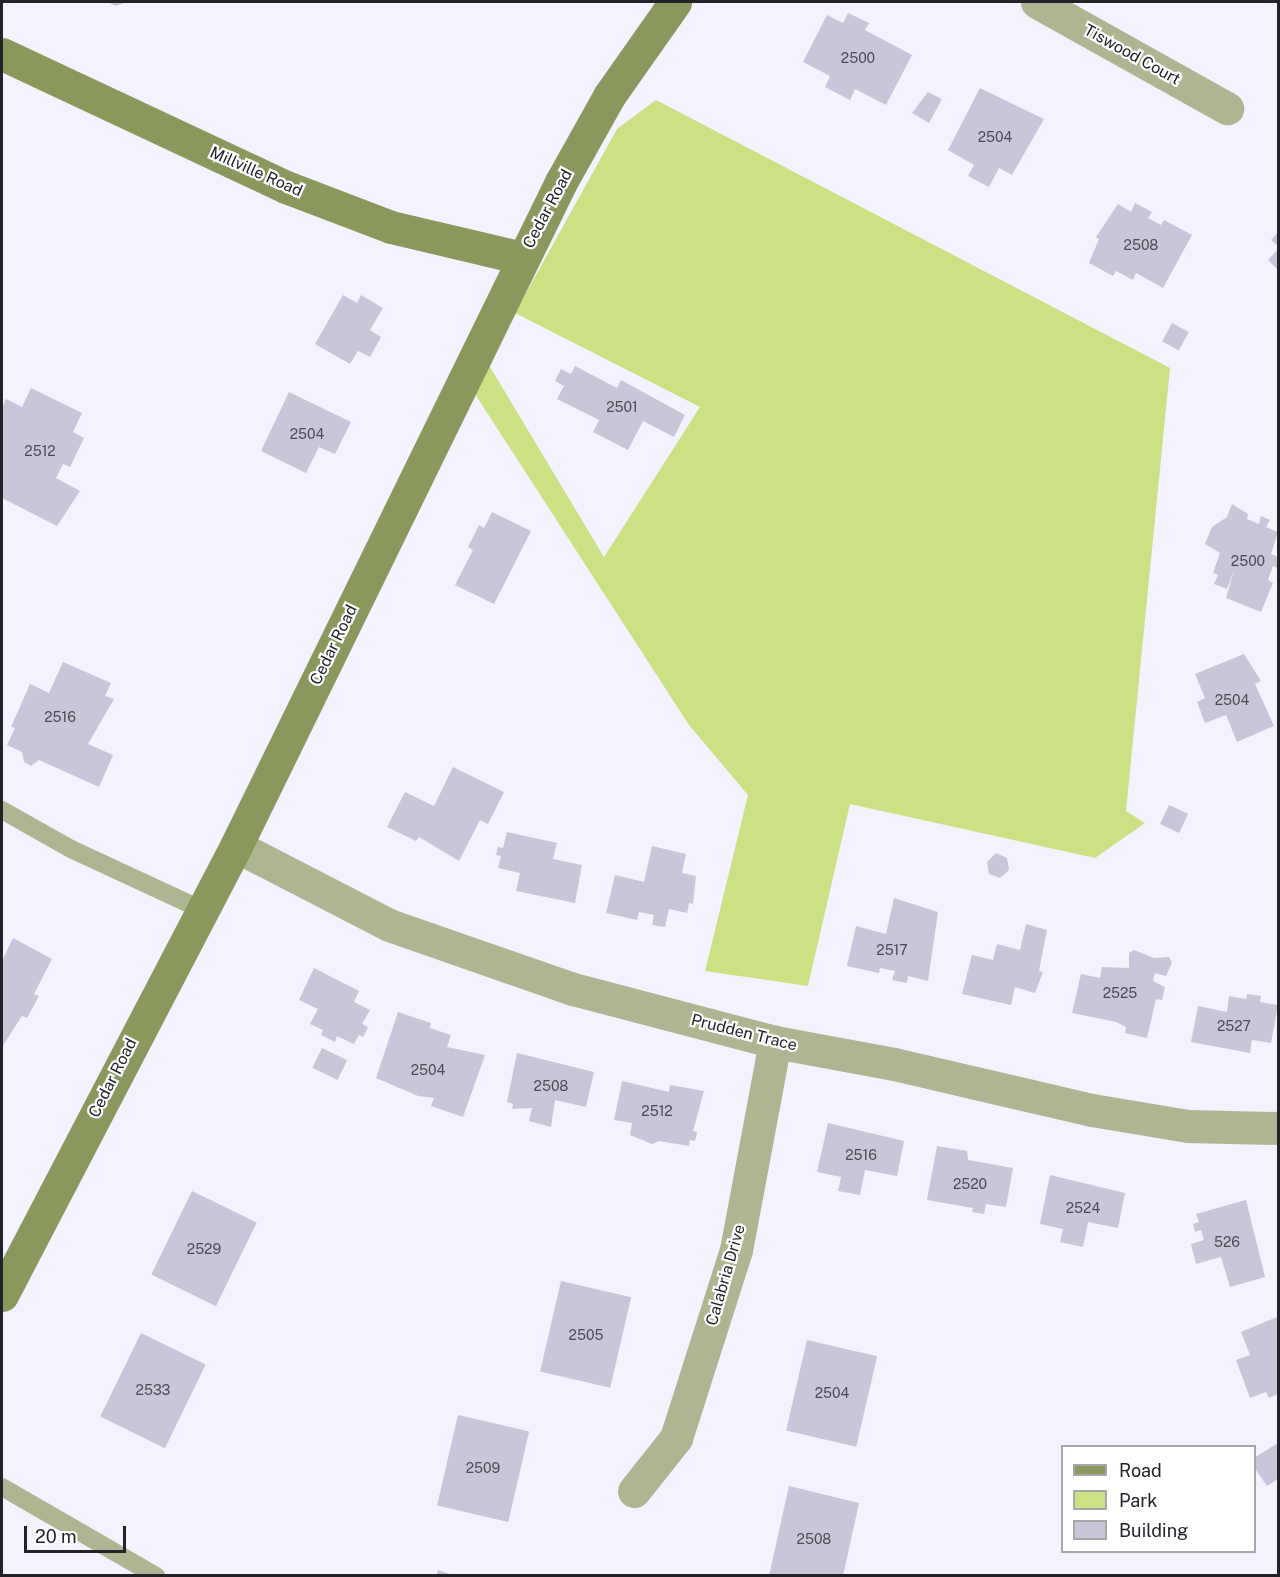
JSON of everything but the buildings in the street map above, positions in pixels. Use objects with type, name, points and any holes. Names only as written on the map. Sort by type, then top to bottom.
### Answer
[{"type":"street","name":"Cedar Road","points":[[2,1294],[200,909],[236,846],[522,258],[609,96],[675,2]]},
{"type":"street","name":"Tiswood Court","points":[[1037,2],[1227,108]]},
{"type":"street","name":"Millville Road","points":[[2,54],[286,187],[391,226],[522,258]]},
{"type":"street","name":"Prudden Trace","points":[[236,846],[389,925],[449,948],[573,989],[776,1042],[894,1064],[1092,1110],[1188,1126],[1278,1128]]},
{"type":"street","name":"Calabria Drive","points":[[634,1491],[676,1438],[732,1261],[776,1042]]},
{"type":"lane","points":[[2,810],[71,849],[200,909]]},
{"type":"lane","points":[[2,1487],[156,1575]]},
{"type":"green space","points":[[656,100],[1170,368],[1126,811],[1145,823],[1095,858],[850,804],[808,986],[705,971],[748,795],[689,725],[473,391],[487,362],[604,557],[700,407],[515,313],[617,129]]}]
